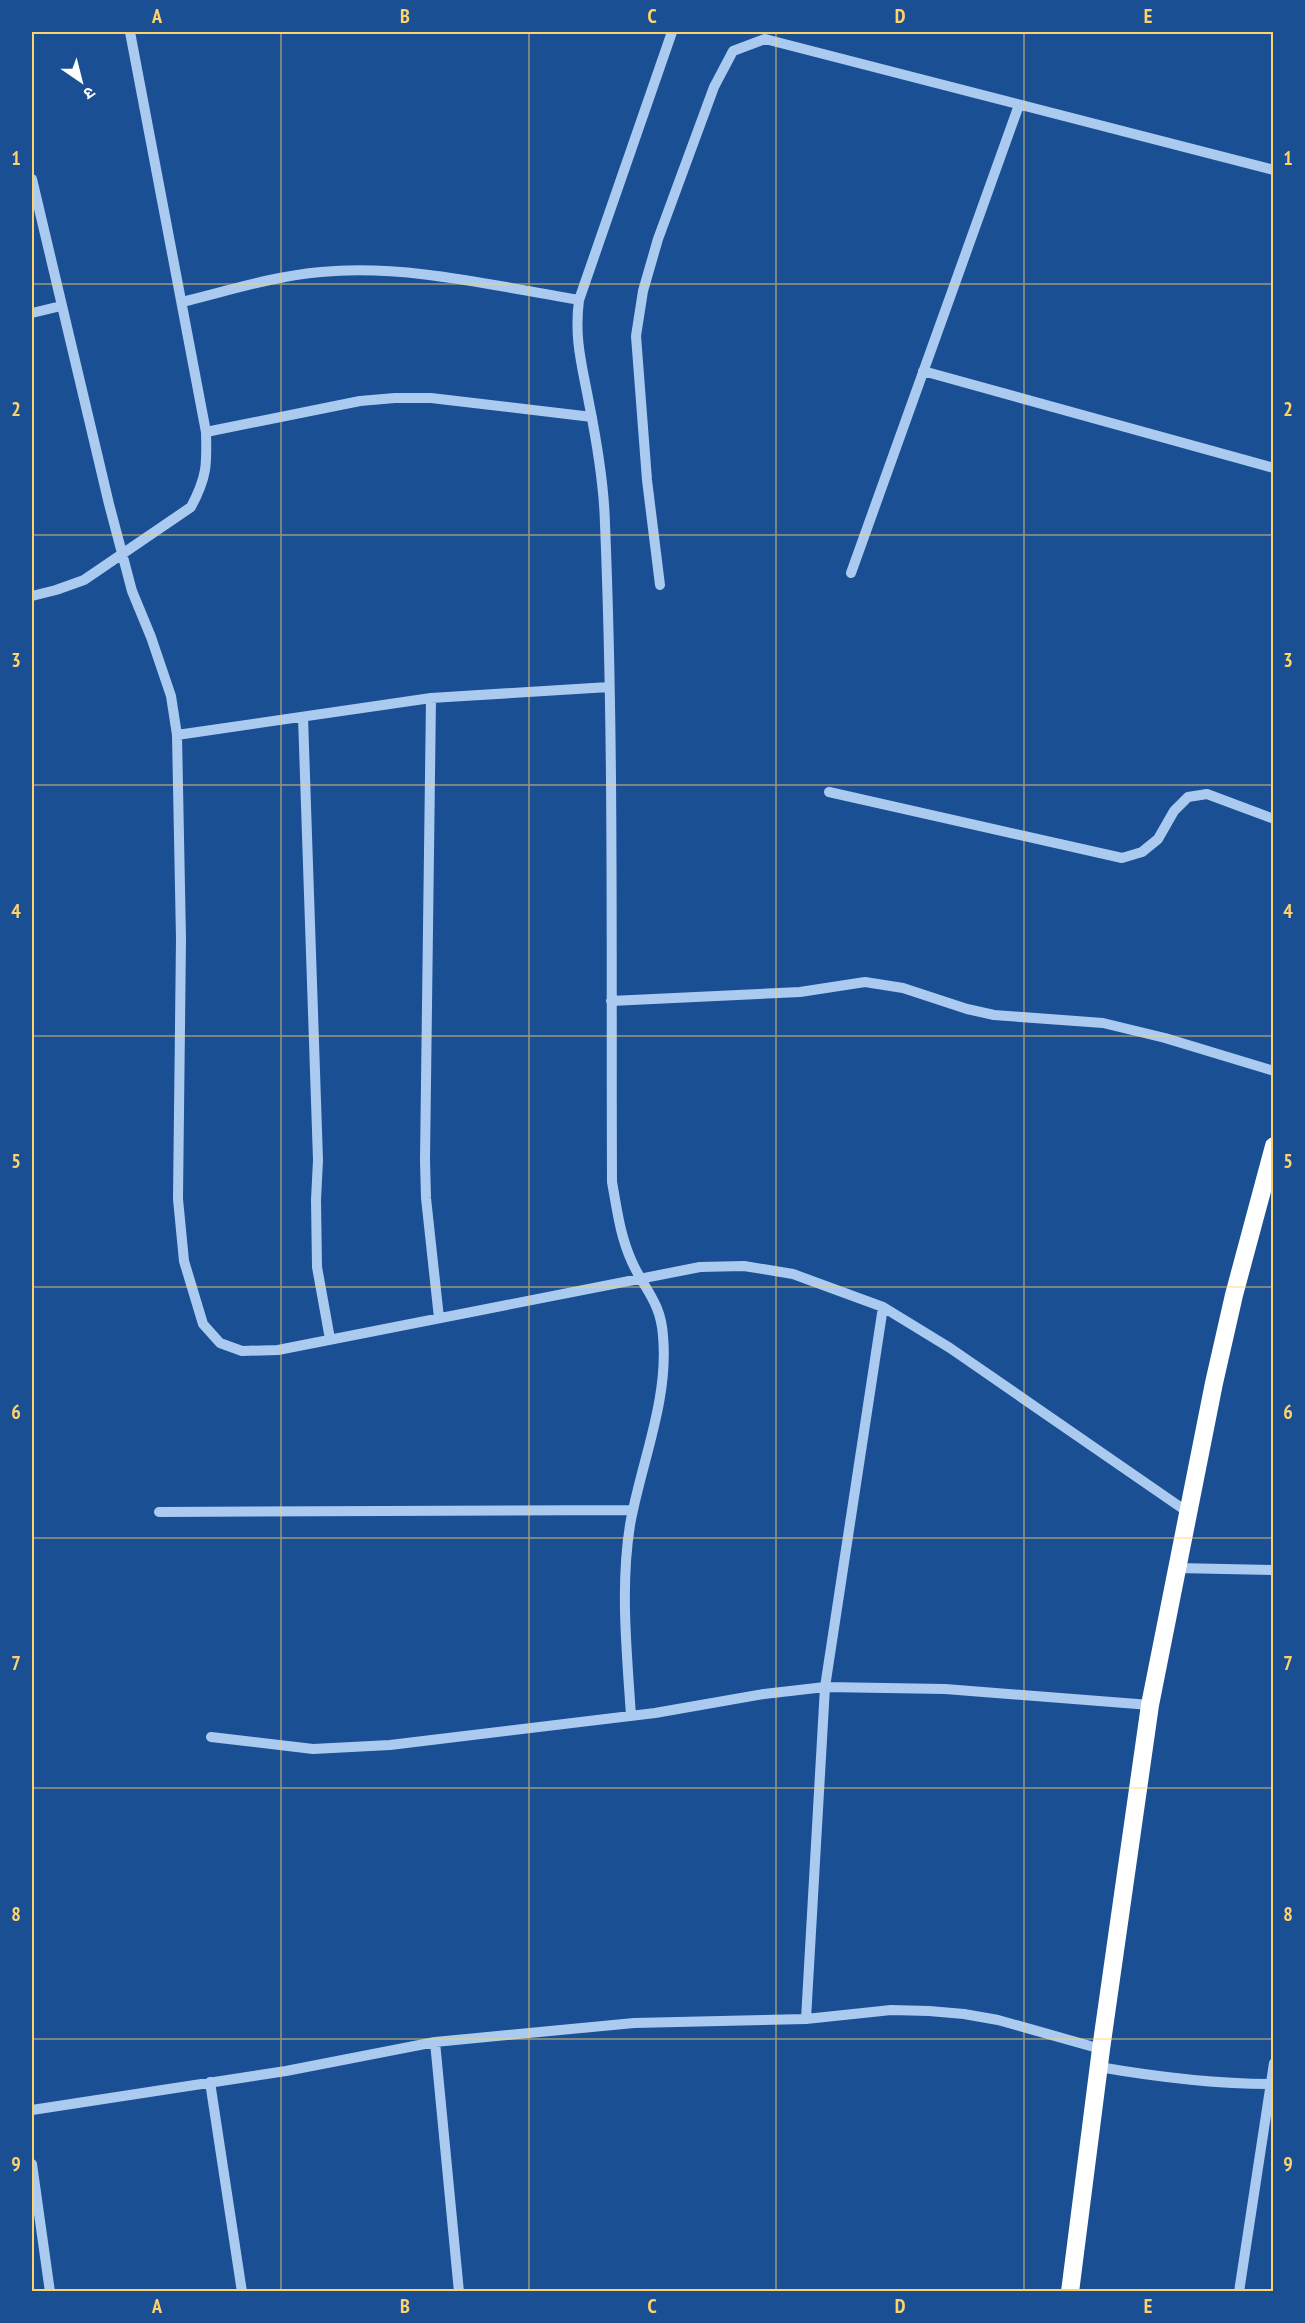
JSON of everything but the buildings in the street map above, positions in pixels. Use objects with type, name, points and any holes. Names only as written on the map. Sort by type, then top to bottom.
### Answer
[{"type":"highway","points":[[1070,2292],[1100,2058],[1150,1705],[1176,1568],[1232,1306],[1274,1146]]},
{"type":"street","points":[[32,596],[84,580],[191,507],[201,489],[207,468],[206,432],[130,32]]},
{"type":"street","points":[[632,1716],[625,1626],[626,1564],[633,1510],[650,1446],[664,1362],[663,1334],[658,1311],[632,1262],[620,1226],[612,1182],[609,687],[605,508],[601,465],[578,352],[576,324],[579,300],[672,32]]},
{"type":"street","points":[[660,585],[647,480],[636,336],[643,291],[658,239],[714,87],[733,51],[765,39],[1274,170]]},
{"type":"street","points":[[851,573],[1019,105]]},
{"type":"street","points":[[32,179],[97,459],[132,591],[171,696],[177,735],[181,939],[178,1199],[184,1261],[203,1324],[220,1343],[242,1351],[278,1350],[700,1267],[744,1266],[794,1274],[883,1307],[950,1348],[1189,1513]]},
{"type":"street","points":[[182,302],[319,272],[367,270],[406,272],[579,300]]},
{"type":"street","points":[[32,312],[61,306]]},
{"type":"street","points":[[923,371],[1274,468]]},
{"type":"street","points":[[206,432],[360,401],[394,398],[431,398],[592,417]]},
{"type":"street","points":[[177,735],[431,698],[609,687]]},
{"type":"street","points":[[431,698],[425,1160],[426,1198],[439,1317]]},
{"type":"street","points":[[303,717],[318,1160],[317,1267],[330,1339]]},
{"type":"street","points":[[830,792],[1122,858],[1142,852],[1158,839],[1174,811],[1188,797],[1207,794],[1274,819]]},
{"type":"street","points":[[611,1001],[800,992],[866,982],[903,988],[967,1009],[994,1015],[1102,1023],[1166,1038],[1274,1071]]},
{"type":"street","points":[[807,2019],[825,1688],[883,1307]]},
{"type":"street","points":[[159,1512],[633,1510]]},
{"type":"street","points":[[1176,1568],[1274,1570]]},
{"type":"street","points":[[211,1737],[313,1749],[390,1745],[632,1716],[764,1694],[825,1688],[945,1689],[1150,1705]]},
{"type":"street","points":[[32,2110],[286,2071],[435,2042],[634,2023],[807,2019],[891,2010],[964,2014],[998,2020],[1100,2058],[1196,2082],[1270,2084]]},
{"type":"street","points":[[435,2042],[459,2292]]},
{"type":"street","points":[[1239,2292],[1274,2063]]},
{"type":"street","points":[[210,2082],[242,2292]]},
{"type":"street","points":[[32,2164],[50,2292]]}]
